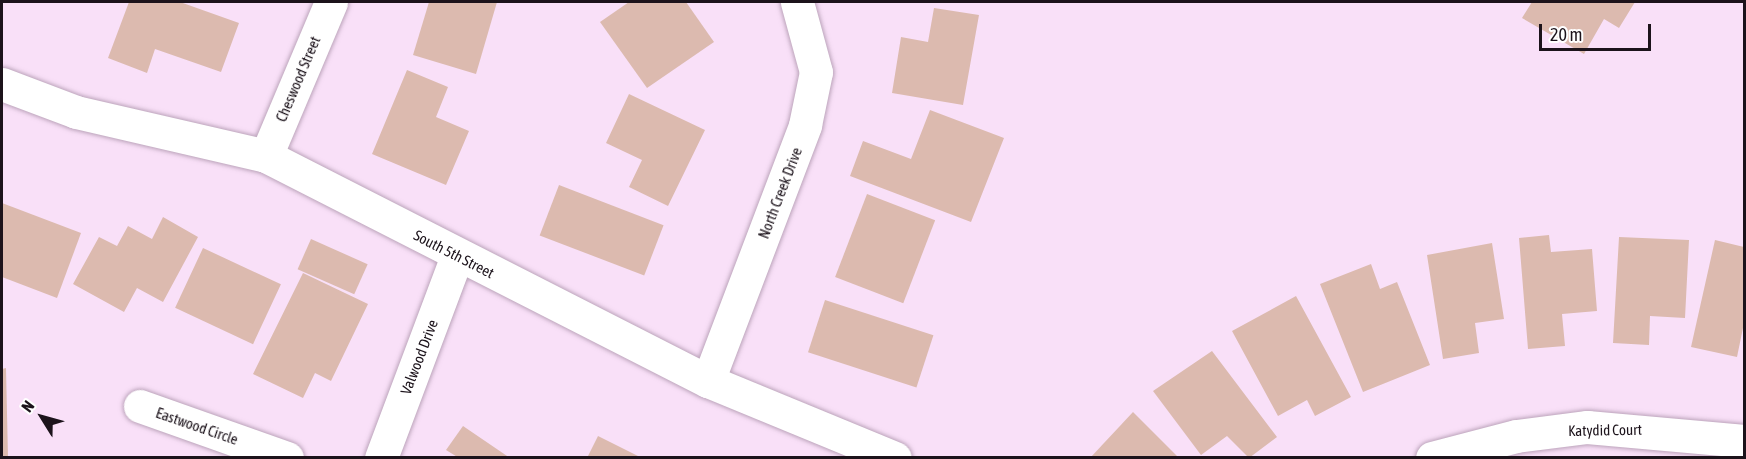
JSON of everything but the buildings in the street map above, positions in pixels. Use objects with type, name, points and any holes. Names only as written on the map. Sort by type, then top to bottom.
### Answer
[{"type":"street","name":"Cheswood Street","points":[[266,156],[331,2]]},
{"type":"street","name":"North Creek Drive","points":[[708,381],[806,125],[816,72],[797,2]]},
{"type":"street","name":"South 5th Street","points":[[2,84],[76,112],[266,156],[457,256],[708,381],[895,458]]},
{"type":"street","name":"Valwood Drive","points":[[381,458],[457,256]]},
{"type":"street","name":"Eastwood Circle","points":[[140,406],[287,458]]},
{"type":"street","name":"Katydid Court","points":[[1432,458],[1516,436],[1587,427],[1744,441]]}]
